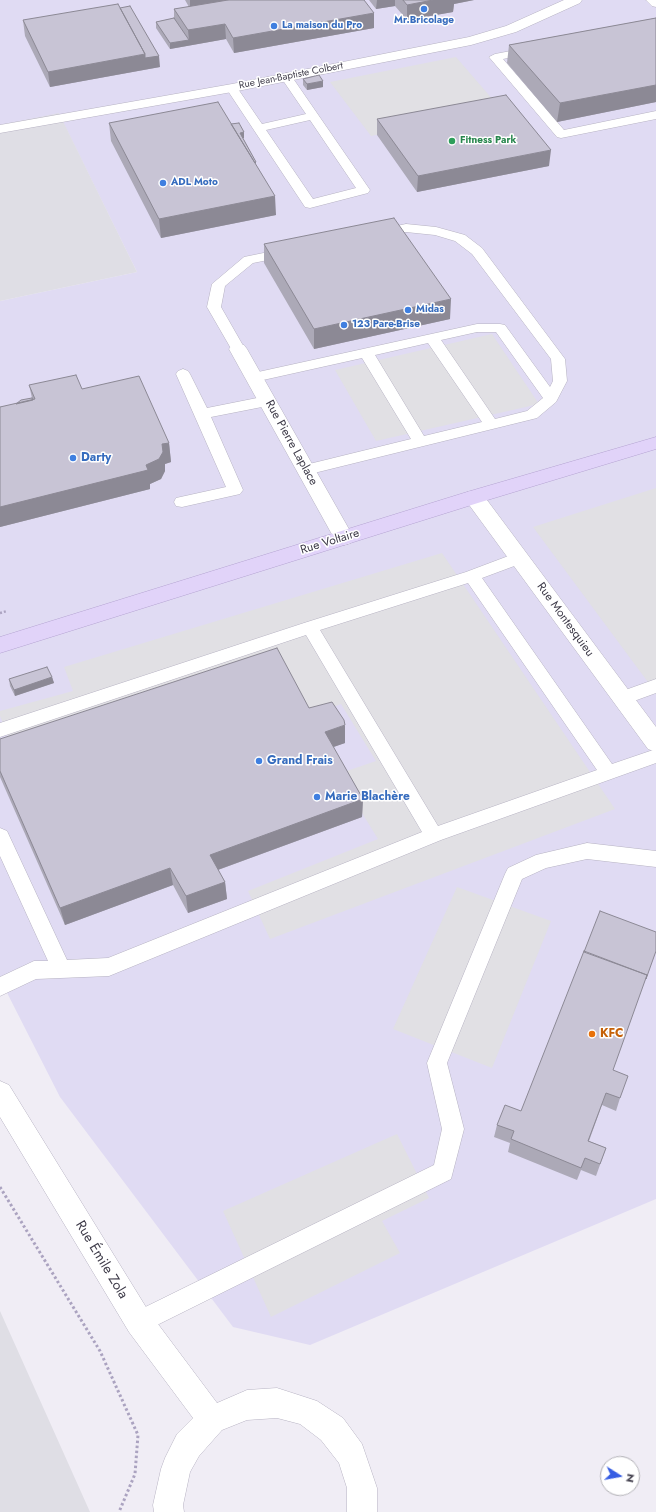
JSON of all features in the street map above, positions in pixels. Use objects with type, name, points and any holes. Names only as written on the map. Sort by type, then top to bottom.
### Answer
[{"type":"street","name":"Rue Jean-Baptiste Colbert","points":[[0,129],[232,88],[286,76],[472,42],[511,29],[575,0]]},
{"type":"street","name":"Rue Pierre Laplace","points":[[238,348],[344,538]]},
{"type":"street","name":"Rue Voltaire","points":[[1,643],[474,497],[656,443]]},
{"type":"street","name":"Rue Montesquieu","points":[[474,497],[656,743]]},
{"type":"street","name":"Rue Émile Zola","points":[[0,1094],[139,1322],[212,1420]]},
{"type":"street","points":[[169,1512],[168,1505],[176,1469],[188,1445],[212,1420],[247,1405],[277,1403],[307,1411],[332,1429],[351,1455],[362,1488],[362,1512]]},
{"type":"lane","points":[[651,0],[656,4]]},
{"type":"lane","points":[[541,49],[495,57],[561,134],[656,115]]},
{"type":"lane","points":[[232,88],[310,204],[364,190],[286,76]]},
{"type":"lane","points":[[258,128],[313,116]]},
{"type":"lane","points":[[306,470],[532,415],[551,399],[560,380],[558,359],[477,251],[460,238],[436,231],[406,228],[369,236]]},
{"type":"lane","points":[[238,348],[214,307],[219,284],[249,260],[301,250]]},
{"type":"lane","points":[[254,377],[477,328],[500,328],[551,399]]},
{"type":"lane","points":[[432,338],[491,425]]},
{"type":"lane","points":[[366,352],[420,442]]},
{"type":"lane","points":[[182,502],[235,490],[183,374]]},
{"type":"lane","points":[[202,414],[267,401]]},
{"type":"lane","points":[[0,730],[310,627],[472,576],[519,558]]},
{"type":"lane","points":[[472,576],[608,772]]},
{"type":"lane","points":[[310,627],[434,835]]},
{"type":"lane","points":[[623,698],[656,686]]},
{"type":"lane","points":[[0,987],[34,970],[110,967],[434,835],[656,756]]},
{"type":"lane","points":[[0,836],[62,970]]},
{"type":"lane","points":[[139,1322],[443,1172],[453,1129],[437,1063],[515,874],[543,861],[587,851],[656,859]]},
{"type":"path","points":[[0,1187],[100,1351],[138,1435],[135,1474],[119,1512]]},
{"type":"shaded area","points":[[0,0],[656,0],[656,1199],[310,1345],[233,1327],[60,1097],[0,979],[0,301],[137,272],[59,114],[0,125]]},
{"type":"shaded area","points":[[456,57],[501,109],[371,136],[330,82]]},
{"type":"shaded area","points":[[59,113],[137,272],[0,301],[0,125]]},
{"type":"shaded area","points":[[492,334],[539,404],[376,441],[335,370]]},
{"type":"shaded area","points":[[656,488],[656,693],[533,527]]},
{"type":"shaded area","points":[[442,553],[615,809],[270,939],[248,891],[378,839],[338,774],[376,761],[341,704],[305,718],[15,754],[0,716],[0,711],[73,691],[64,667]]},
{"type":"shaded area","points":[[457,887],[551,921],[492,1068],[393,1029]]},
{"type":"shaded area","points":[[397,1134],[429,1198],[382,1221],[400,1253],[271,1317],[223,1211]]},
{"type":"shaded area","points":[[0,1311],[90,1512],[0,1512]]},
{"type":"building","points":[[228,0],[364,0],[374,13],[233,38],[225,24],[188,30],[174,9]]},
{"type":"building","points":[[403,0],[433,0],[407,5]]},
{"type":"building","points":[[118,4],[145,54],[48,72],[23,20]]},
{"type":"building","points":[[130,6],[159,56],[145,58],[145,54],[120,8]]},
{"type":"building","points":[[174,18],[189,40],[170,43],[156,22]]},
{"type":"building","points":[[656,18],[656,85],[560,103],[509,45]]},
{"type":"building","points":[[319,75],[323,81],[307,84],[303,79]]},
{"type":"building","points":[[506,95],[551,150],[418,176],[377,119]]},
{"type":"building","points":[[218,102],[275,196],[159,219],[109,123]]},
{"type":"building","points":[[239,123],[244,132],[240,133],[256,162],[255,163],[231,124]]},
{"type":"building","points":[[394,218],[451,299],[314,329],[264,244]]},
{"type":"building","points":[[76,375],[82,389],[139,376],[169,443],[162,444],[163,452],[159,459],[146,465],[148,470],[0,507],[0,407],[35,399],[29,385]]},
{"type":"building","points":[[32,398],[33,400],[16,404],[21,400]]},
{"type":"building","points":[[277,648],[309,708],[332,702],[344,720],[345,725],[325,732],[363,799],[210,855],[225,882],[186,896],[170,868],[60,908],[0,771],[0,739]]},
{"type":"building","points":[[47,667],[52,677],[14,690],[9,679]]},
{"type":"building","points":[[600,911],[656,932],[656,951],[646,979],[647,975],[584,952]]},
{"type":"building","points":[[584,951],[647,975],[613,1070],[628,1076],[620,1098],[606,1093],[588,1141],[606,1148],[600,1164],[585,1158],[581,1168],[511,1139],[514,1131],[497,1125],[505,1105],[521,1111]]},
{"type":"place","name":"Mr.Bricolage","points":[[424,9]]},
{"type":"place","name":"La maison du Pro","points":[[274,26]]},
{"type":"place","name":"Fitness Park","points":[[452,141]]},
{"type":"place","name":"ADL Moto","points":[[163,183]]},
{"type":"place","name":"Midas","points":[[408,310]]},
{"type":"place","name":"123 Pare-Brise","points":[[344,325]]},
{"type":"place","name":"Darty","points":[[73,458]]},
{"type":"place","name":"Grand Frais","points":[[259,761]]},
{"type":"place","name":"Marie Blachère","points":[[317,797]]},
{"type":"place","name":"KFC","points":[[592,1034]]}]
